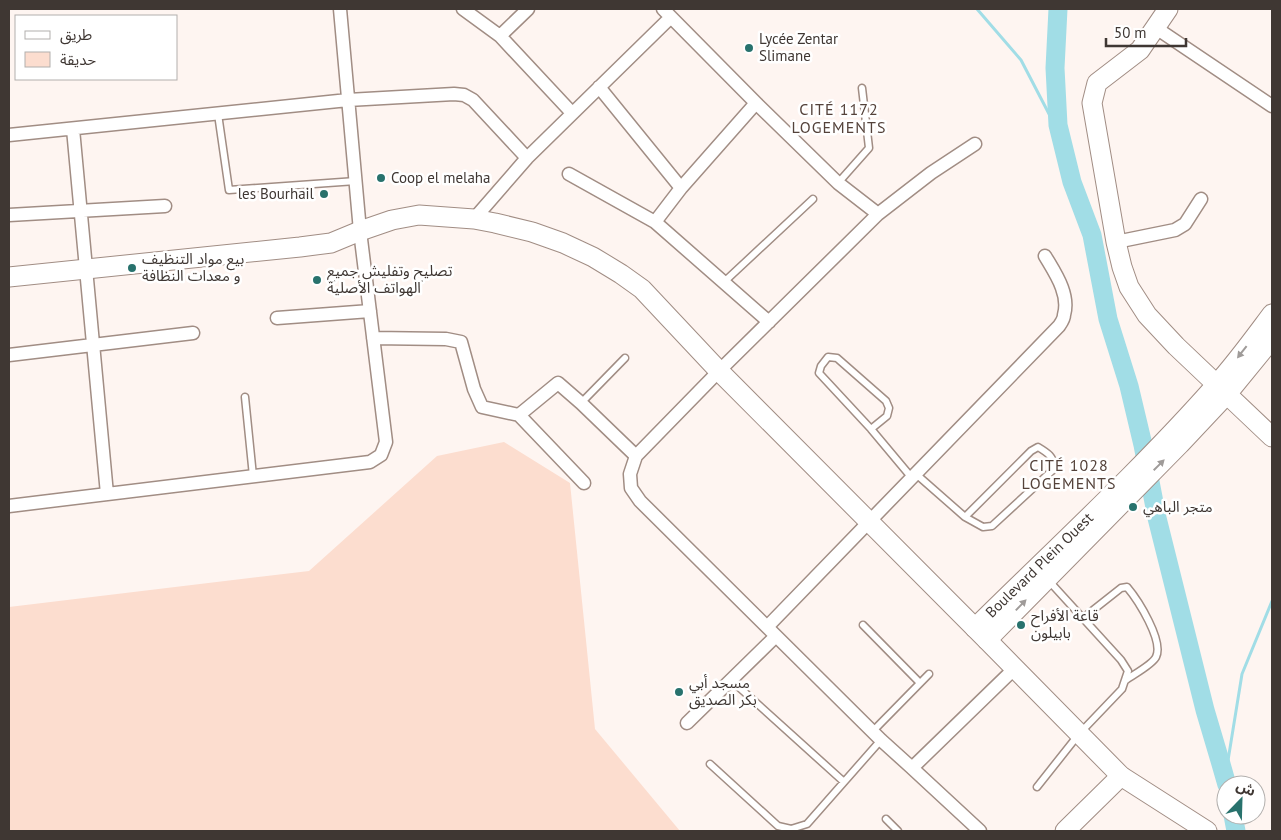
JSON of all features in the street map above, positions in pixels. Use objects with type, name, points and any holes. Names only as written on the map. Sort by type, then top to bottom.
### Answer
[{"type":"main road","points":[[1168,9],[1140,50],[1097,83],[1092,103],[1122,267],[1129,287],[1147,315],[1176,346],[1272,437]]},
{"type":"main road","points":[[9,277],[331,243],[392,220],[419,216],[474,219],[495,223],[532,232],[593,257],[622,274],[642,289],[719,371],[1121,776],[1207,831]]},
{"type":"main road","points":[[1222,389],[1272,314]]},
{"type":"main road","points":[[981,634],[1047,579],[1109,506],[1272,339]]},
{"type":"main road","name":"Boulevard Plein Ouest","points":[[981,634],[1109,506]]},
{"type":"main road","points":[[1065,831],[1121,776]]},
{"type":"street","points":[[9,506],[370,462],[381,455],[386,442],[360,231],[340,9]]},
{"type":"street","points":[[463,9],[500,36],[572,113]]},
{"type":"street","points":[[500,36],[528,9]]},
{"type":"street","points":[[474,219],[527,158],[598,87],[667,13],[838,183],[878,214]]},
{"type":"street","points":[[1156,28],[1272,106]]},
{"type":"street","points":[[598,87],[681,188]]},
{"type":"street","points":[[9,135],[348,100],[454,94],[464,95],[480,106],[527,158]]},
{"type":"street","points":[[655,222],[681,188],[756,103]]},
{"type":"street","points":[[73,129],[107,494]]},
{"type":"street","points":[[975,144],[931,173],[878,214],[636,456],[630,474],[631,488],[640,502],[877,736],[980,831]]},
{"type":"street","points":[[569,174],[655,222],[769,322]]},
{"type":"street","points":[[1116,242],[1175,230],[1185,224],[1201,199]]},
{"type":"street","points":[[9,215],[165,206]]},
{"type":"street","points":[[688,723],[731,680],[771,632],[869,523],[1059,326],[1064,315],[1065,302],[1060,282],[1045,256]]},
{"type":"street","points":[[277,318],[370,312]]},
{"type":"street","points":[[9,355],[193,333]]},
{"type":"street","points":[[373,338],[446,339],[461,342],[474,389],[482,407],[519,415],[584,483]]},
{"type":"street","points":[[519,415],[558,383],[636,456]]},
{"type":"street","points":[[912,768],[1014,669]]},
{"type":"lane","points":[[838,183],[870,148],[862,88]]},
{"type":"lane","points":[[218,114],[229,190],[356,181]]},
{"type":"lane","points":[[724,282],[813,199]]},
{"type":"lane","points":[[871,429],[887,416],[889,408],[886,401],[837,358],[828,357],[821,366],[819,373],[914,476],[965,517],[983,527],[992,526],[1055,468],[1054,461],[1048,453],[1038,447],[1031,451],[965,517]]},
{"type":"lane","points":[[581,403],[625,358]]},
{"type":"lane","points":[[245,397],[253,476]]},
{"type":"lane","points":[[1037,787],[1079,734],[1122,688],[1128,671],[1121,660],[1047,579]]},
{"type":"lane","points":[[1083,618],[1121,588],[1127,587],[1131,592],[1150,621],[1158,648],[1156,657],[1151,663],[1125,680]]},
{"type":"lane","points":[[863,625],[920,683]]},
{"type":"lane","points":[[710,764],[778,826],[791,829],[807,824],[844,782],[877,736],[929,674]]},
{"type":"lane","points":[[731,680],[844,782]]},
{"type":"lane","points":[[886,819],[898,831]]},
{"type":"green space","points":[[504,442],[570,483],[595,729],[680,831],[9,831],[9,607],[309,571],[437,456]]},
{"type":"waterway","points":[[977,9],[1021,60],[1061,137]]},
{"type":"waterway","points":[[1058,9],[1055,68],[1058,125],[1072,182],[1092,235],[1108,319],[1129,386],[1157,518],[1205,710],[1224,775]]},
{"type":"waterway","points":[[1226,775],[1242,674],[1272,601]]},
{"type":"waterway","points":[[1235,825],[1236,831]]},
{"type":"place","name":"Lycée Zentar Slimane","points":[[749,48]]},
{"type":"place","name":"Coop el melaha","points":[[381,178]]},
{"type":"place","name":"les Bourhail","points":[[324,194]]},
{"type":"place","name":"بيع مواد التنظيف و معدات النظافة","points":[[132,268]]},
{"type":"place","name":"تصليح وتفليش جميع الهواتف الأصلية","points":[[317,280]]},
{"type":"place","name":"متجر الباهي","points":[[1133,507]]},
{"type":"place","name":"قاعة الأفراح بابيلون","points":[[1021,625]]},
{"type":"place","name":"مسجد أبي بكر الصديق","points":[[679,692]]},
{"type":"district","name":"CITÉ 1172 LOGEMENTS","points":[[839,118]]},
{"type":"district","name":"CITÉ 1028 LOGEMENTS","points":[[1069,474]]}]
